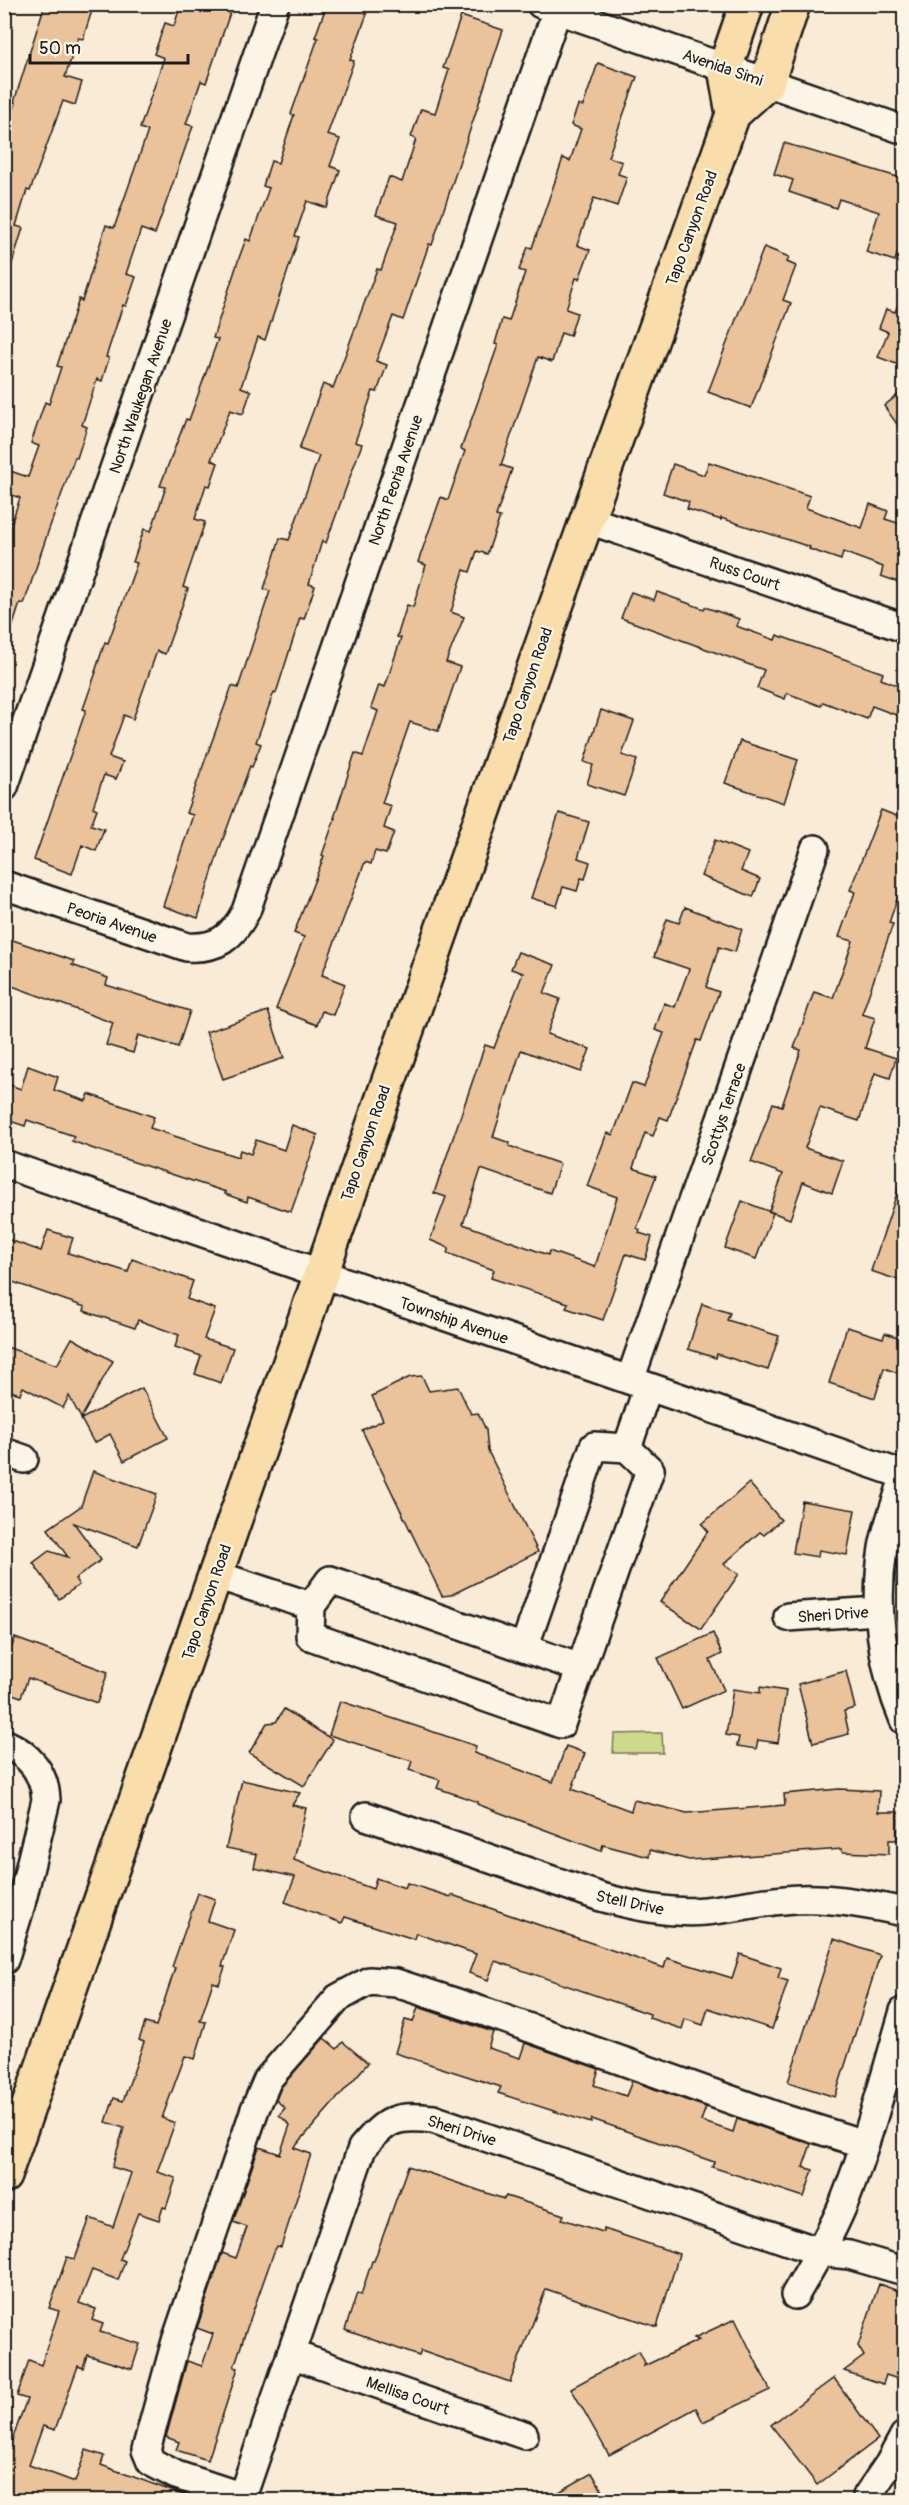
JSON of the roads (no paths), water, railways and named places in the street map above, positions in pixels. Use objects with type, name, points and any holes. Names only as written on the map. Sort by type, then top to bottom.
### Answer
[{"type":"main road","points":[[733,114],[724,68],[747,4]]},
{"type":"main road","name":"Tapo Canyon Road","points":[[4,2175],[586,519],[733,114],[767,83],[794,4]]},
{"type":"street","name":"North Waukegan Avenue","points":[[4,787],[276,4]]},
{"type":"street","name":"Avenida Simi","points":[[549,7],[904,130]]},
{"type":"street","name":"North Peoria Avenue","points":[[221,941],[237,929],[246,911],[549,7]]},
{"type":"street","name":"Russ Court","points":[[586,519],[904,628]]},
{"type":"street","name":"Scottys Terrace","points":[[627,1448],[639,1383],[815,849]]},
{"type":"street","name":"Peoria Avenue","points":[[4,885],[187,947],[204,948],[221,941]]},
{"type":"street","name":"Township Avenue","points":[[4,1164],[904,1476]]},
{"type":"street","points":[[524,1648],[594,1446],[627,1448],[650,1470],[561,1724],[310,1636],[311,1606],[330,1580],[580,1668]]},
{"type":"street","name":"Sheri Drive","points":[[904,1476],[883,1547],[878,1611],[887,1672],[904,1720]]},
{"type":"street","points":[[216,1575],[311,1606]]},
{"type":"street","name":"Sheri Drive","points":[[788,1617],[878,1611]]},
{"type":"street","points":[[4,1743],[25,1756],[46,1784],[46,1800],[21,1908],[4,1960]]},
{"type":"street","name":"Stell Drive","points":[[366,1816],[601,1897],[634,1906],[703,1911],[779,1900],[818,1899],[856,1902],[904,1912]]},
{"type":"street","points":[[242,2499],[176,2475],[151,2462],[146,2450],[176,2341],[255,2109],[268,2079],[338,1998],[369,1981],[396,1983],[488,2013],[785,2119],[864,2144]]},
{"type":"street","points":[[795,2295],[820,2253],[842,2206],[864,2144],[904,2011]]},
{"type":"street","name":"Sheri Drive","points":[[242,2499],[362,2148],[380,2127],[405,2116],[433,2119],[820,2253],[849,2255],[904,2271]]},
{"type":"street","name":"Mellisa Court","points":[[291,2354],[524,2435]]},
{"type":"street","points":[[867,2496],[889,2464],[904,2436]]}]
